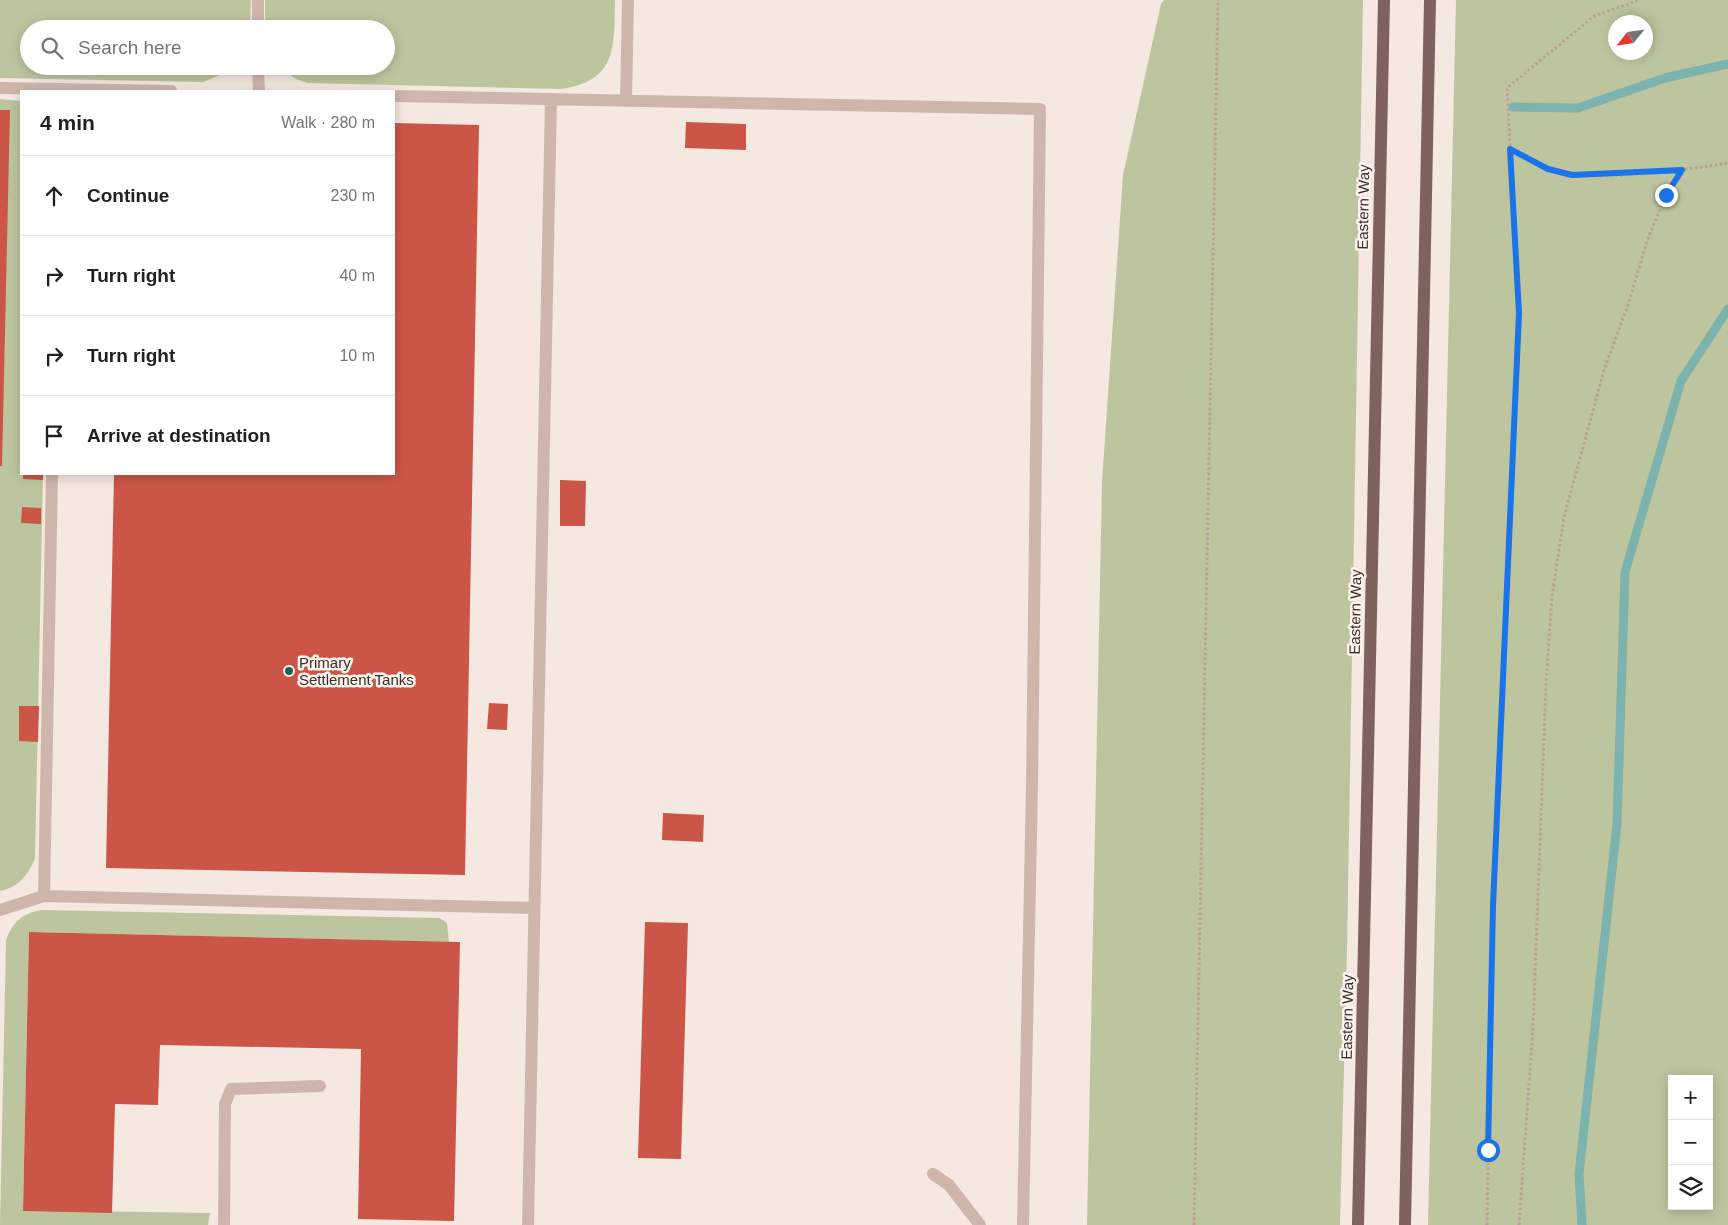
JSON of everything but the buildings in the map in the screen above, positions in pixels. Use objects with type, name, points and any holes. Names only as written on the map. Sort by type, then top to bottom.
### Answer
[{"type":"main road","name":"Eastern Way","points":[[1358,1225],[1384,0]]},
{"type":"main road","points":[[1405,1225],[1430,0]]},
{"type":"lane","points":[[258,0],[258,20]]},
{"type":"lane","points":[[626,100],[628,0]]},
{"type":"lane","points":[[258,75],[259,90]]},
{"type":"lane","points":[[0,88],[59,90]]},
{"type":"lane","points":[[395,96],[1040,109],[1032,785],[1023,1225]]},
{"type":"lane","points":[[528,1225],[551,99]]},
{"type":"lane","points":[[44,896],[52,475]]},
{"type":"lane","points":[[0,910],[44,896],[534,908]]},
{"type":"lane","points":[[224,1225],[225,1104],[232,1089],[320,1086]]},
{"type":"lane","points":[[933,1174],[949,1185],[980,1225]]},
{"type":"path","points":[[1194,1225],[1218,0]]},
{"type":"path","points":[[1487,1225],[1493,906],[1519,313],[1507,88],[1594,16],[1639,0]]},
{"type":"path","points":[[1510,149],[1548,169],[1572,175],[1682,170],[1728,163]]},
{"type":"path","points":[[1519,1225],[1533,1027],[1546,684],[1552,596],[1564,516],[1604,370],[1629,302],[1647,241],[1666,195],[1682,170]]},
{"type":"green space","points":[[0,0],[251,0],[250,20],[20,20],[20,75],[220,75],[203,82],[0,78]]},
{"type":"green space","points":[[265,0],[615,0],[613,46],[609,59],[603,69],[593,78],[580,85],[561,89],[307,83],[290,75],[395,75],[395,20],[265,20]]},
{"type":"green space","points":[[1164,0],[1363,0],[1347,952],[1340,1225],[1087,1225],[1102,482],[1123,175],[1161,4]]},
{"type":"green space","points":[[1456,0],[1728,0],[1728,1225],[1428,1225]]},
{"type":"green space","points":[[0,99],[20,101],[20,475],[43,475],[35,859],[22,880],[12,887],[0,891]]},
{"type":"green space","points":[[42,910],[440,918],[447,923],[449,942],[29,932],[23,1210],[210,1213],[208,1225],[0,1225],[6,941],[11,929],[19,920],[29,913]]},
{"type":"waterway","points":[[1513,107],[1578,108],[1665,78],[1728,64]]},
{"type":"waterway","points":[[1582,1225],[1579,1174],[1617,824],[1625,572],[1681,381],[1728,309]]},
{"type":"place","name":"Primary Settlement Tanks","points":[[289,671]]},
{"type":"route","points":[[1488,1150],[1493,906],[1519,313],[1510,149],[1548,169],[1572,175],[1628,174],[1682,170],[1666,195]]}]
